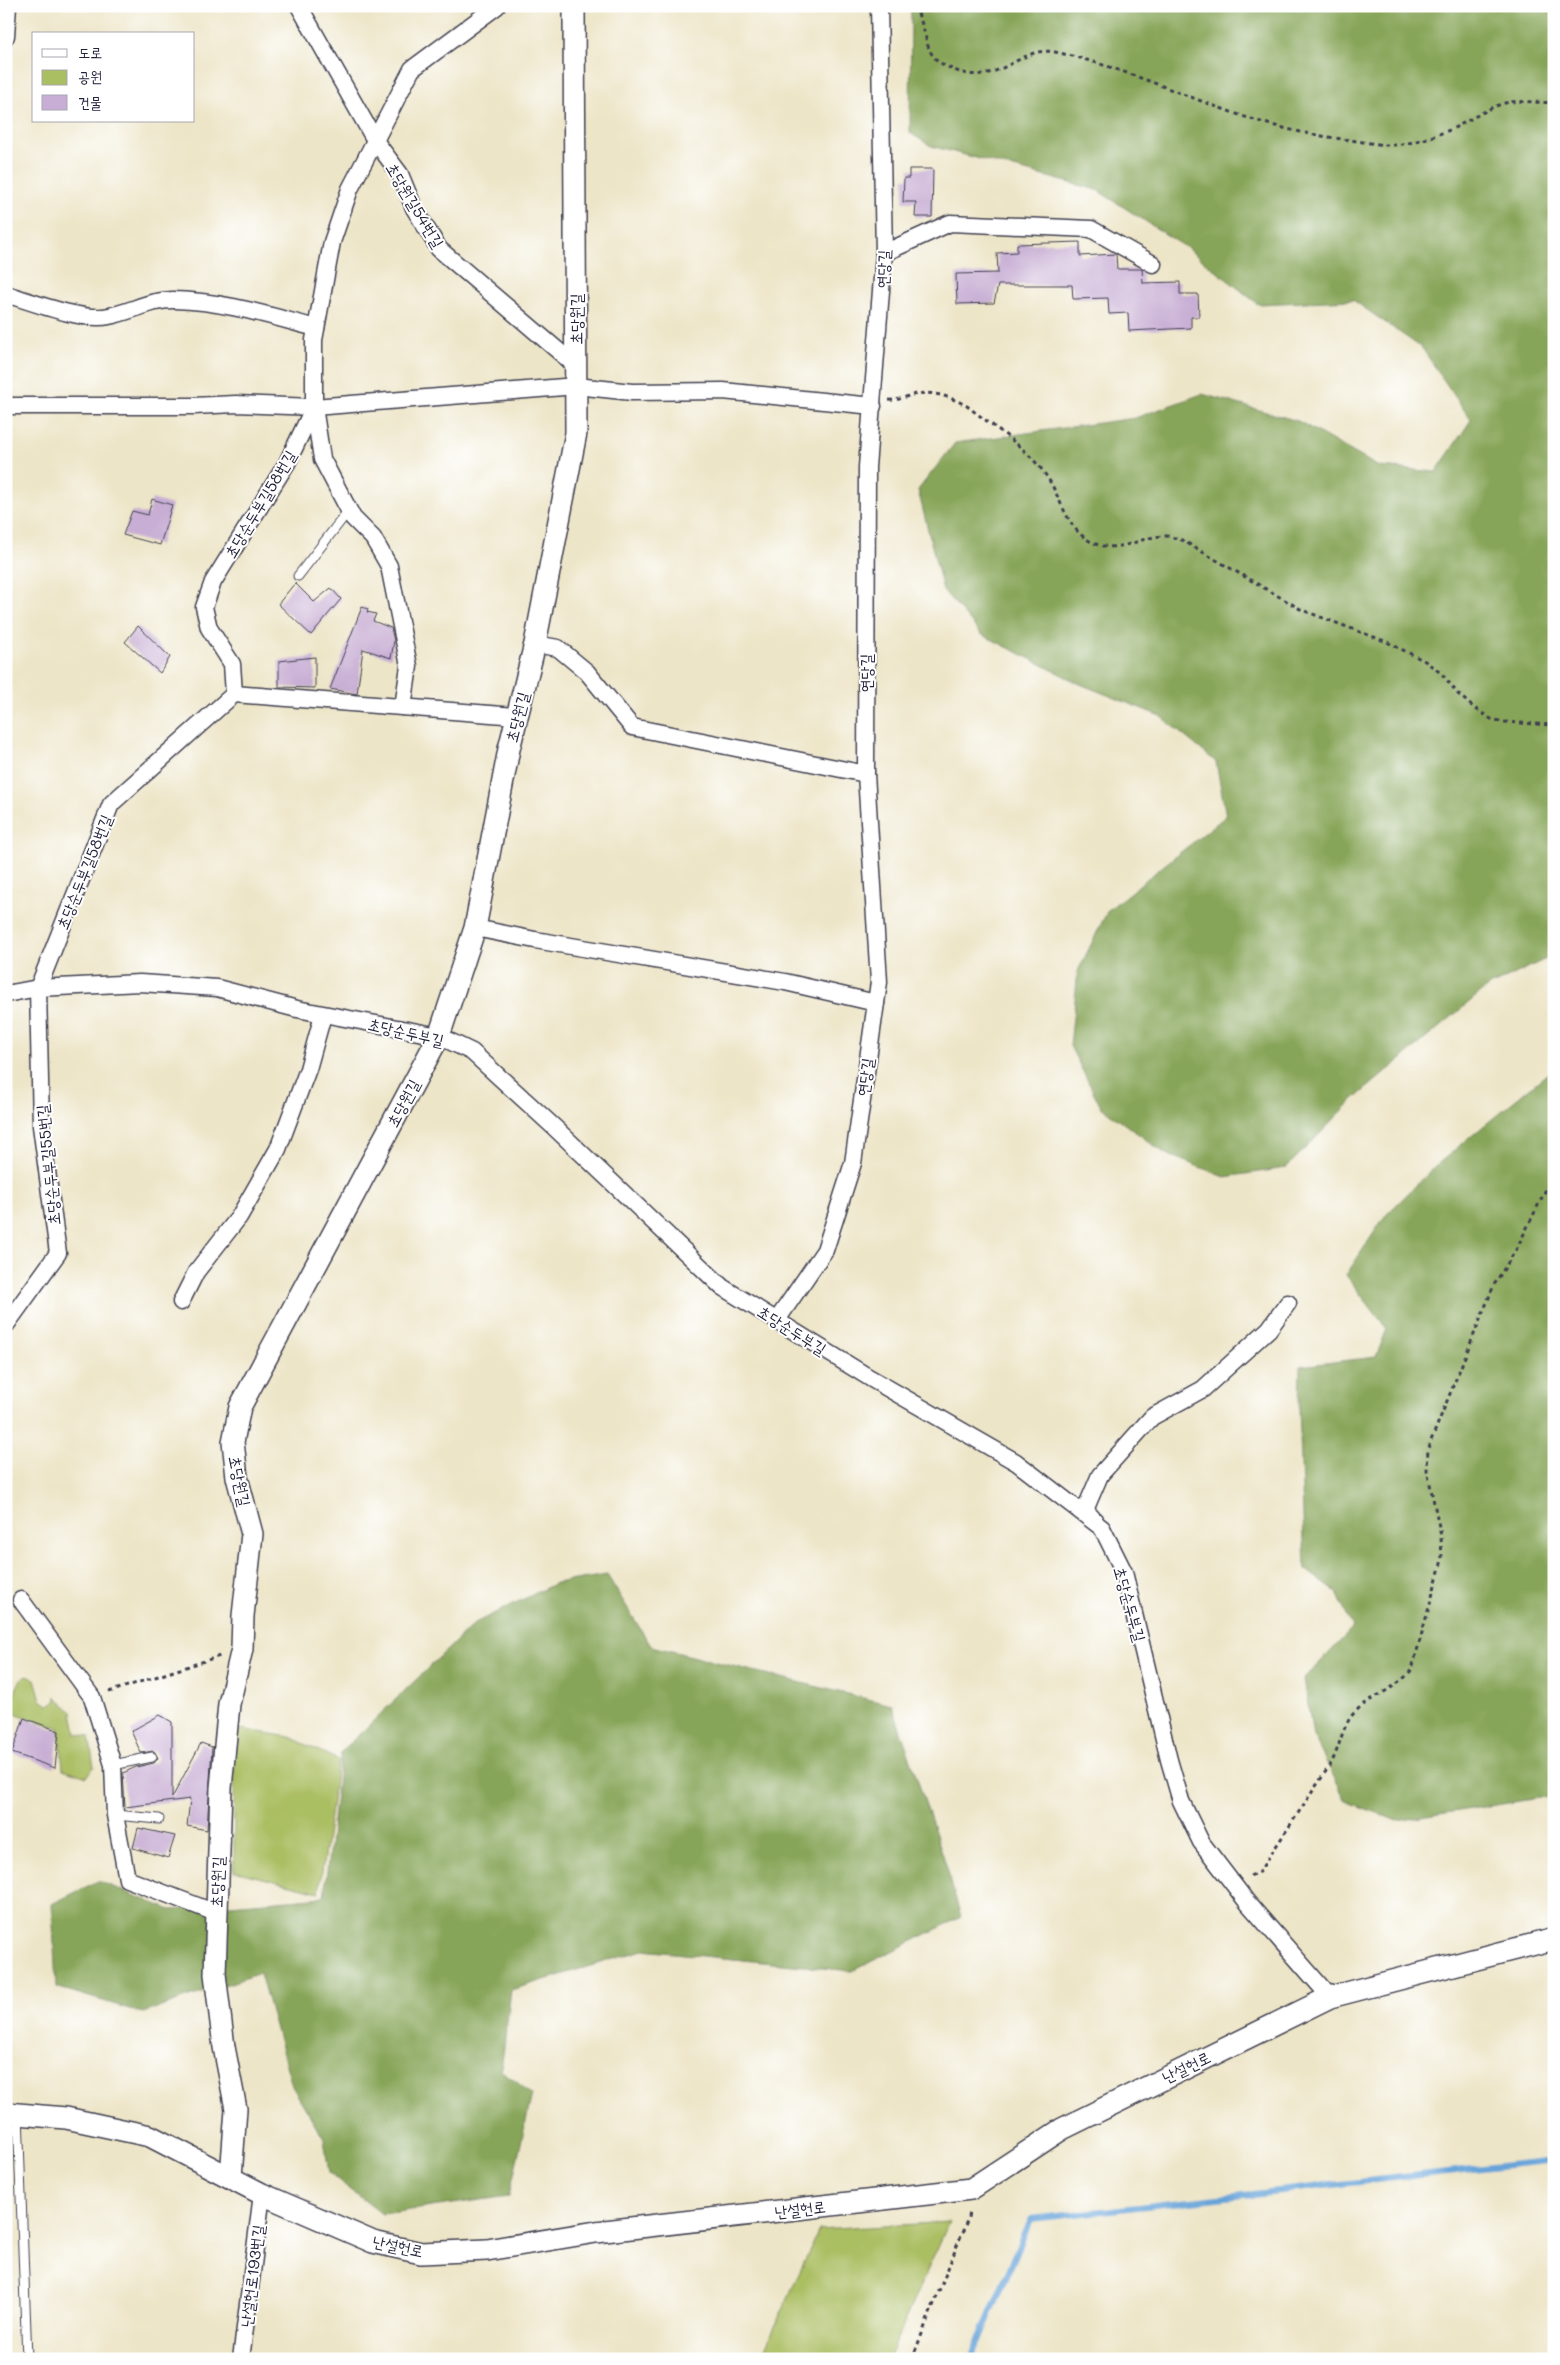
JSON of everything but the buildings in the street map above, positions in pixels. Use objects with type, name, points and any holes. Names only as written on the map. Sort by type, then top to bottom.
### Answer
[{"type":"street","points":[[6,36],[8,6]]},
{"type":"street","name":"초당원길54번길","points":[[299,6],[376,142],[400,174],[414,208],[439,249],[576,376]]},
{"type":"street","name":"초당순두부길58번길","points":[[38,988],[111,804],[234,694],[232,664],[209,628],[204,607],[213,582],[287,463],[314,407],[314,340],[332,242],[350,189],[376,142],[412,69],[497,6]]},
{"type":"street","name":"초당원길","points":[[231,2177],[236,2109],[224,2047],[215,1974],[216,1913],[221,1788],[229,1704],[242,1649],[243,1616],[252,1534],[237,1477],[233,1442],[240,1407],[439,1036],[474,928],[508,749],[535,644],[576,433],[574,6]]},
{"type":"street","name":"연당길","points":[[777,1320],[825,1250],[853,1163],[879,982],[866,774],[867,467],[884,253],[879,6]]},
{"type":"street","points":[[884,253],[950,223],[1091,228],[1153,264]]},
{"type":"street","points":[[6,294],[80,315],[108,317],[148,304],[174,300],[222,305],[316,328]]},
{"type":"street","points":[[6,406],[193,406],[236,404],[314,407],[576,376],[632,392],[723,390],[873,402]]},
{"type":"street","points":[[314,407],[322,459],[349,510],[373,538],[389,566],[409,666],[403,707]]},
{"type":"street","points":[[535,644],[558,648],[587,672],[632,727],[866,774]]},
{"type":"street","points":[[234,694],[517,716]]},
{"type":"street","points":[[474,928],[785,982],[876,1003]]},
{"type":"street","name":"초당순두부길","points":[[6,994],[38,988],[140,983],[216,988],[323,1014],[439,1036],[472,1052],[555,1128],[722,1288],[870,1378],[1016,1462],[1102,1528],[1124,1572],[1169,1760],[1181,1801],[1201,1842],[1233,1883],[1330,1997]]},
{"type":"street","name":"초당순두부길55번길","points":[[6,1325],[58,1253],[41,1126],[38,988]]},
{"type":"street","points":[[181,1302],[196,1272],[239,1217],[278,1149],[308,1069],[323,1014]]},
{"type":"street","points":[[1102,1528],[1085,1510],[1100,1475],[1152,1417],[1203,1389],[1269,1330],[1288,1303]]},
{"type":"street","points":[[21,1600],[92,1697],[113,1765],[114,1815],[127,1879],[216,1913]]},
{"type":"street","name":"난설헌로","points":[[12,2114],[66,2118],[150,2136],[262,2194],[373,2242],[421,2253],[488,2250],[596,2232],[971,2189],[1062,2129],[1330,1997],[1554,1939]]},
{"type":"street","name":"난설헌로193번길","points":[[241,2359],[262,2194]]},
{"type":"lane","points":[[298,576],[349,510]]},
{"type":"lane","points":[[113,1765],[152,1757]]},
{"type":"lane","points":[[114,1815],[160,1819]]},
{"type":"lane","name":"난설헌로","points":[[12,2114],[28,2359]]},
{"type":"path","points":[[915,6],[924,30],[927,48],[932,57],[944,65],[962,72],[976,75],[991,73],[1038,52],[1053,52],[1134,76],[1268,124],[1320,136],[1379,144],[1410,142],[1447,131],[1492,107],[1507,103],[1554,102]]},
{"type":"path","points":[[873,402],[897,401],[916,394],[930,393],[958,401],[1033,458],[1050,481],[1071,522],[1089,540],[1107,546],[1120,547],[1156,537],[1167,536],[1182,540],[1302,610],[1387,642],[1425,661],[1442,674],[1458,694],[1491,719],[1503,722],[1554,726]]},
{"type":"path","points":[[1233,1883],[1259,1872],[1338,1752],[1346,1724],[1356,1712],[1403,1681],[1412,1669],[1442,1560],[1441,1536],[1428,1470],[1428,1448],[1494,1286],[1517,1248],[1554,1173]]},
{"type":"path","points":[[92,1697],[242,1649]]},
{"type":"path","points":[[912,2359],[968,2218],[971,2189]]},
{"type":"green space","points":[[911,6],[1554,6],[1554,955],[1486,988],[1355,1098],[1286,1168],[1225,1177],[1166,1154],[1101,1107],[1070,1046],[1078,971],[1108,910],[1226,816],[1216,762],[1160,716],[1080,684],[981,634],[943,590],[918,490],[955,443],[1135,418],[1202,394],[1298,421],[1379,467],[1436,472],[1471,420],[1422,348],[1353,300],[1258,304],[1187,248],[1097,190],[931,146],[910,133]]},
{"type":"green space","points":[[1554,1068],[1554,1792],[1545,1797],[1397,1821],[1346,1801],[1313,1736],[1304,1679],[1353,1628],[1337,1593],[1305,1569],[1299,1407],[1300,1366],[1376,1357],[1387,1329],[1346,1275],[1385,1216],[1440,1162]]},
{"type":"green space","points":[[607,1575],[651,1646],[892,1705],[944,1858],[961,1917],[852,1971],[643,1950],[511,1990],[501,2070],[532,2094],[509,2196],[382,2214],[329,2173],[324,2139],[292,2086],[260,1973],[143,2013],[56,1987],[52,1904],[98,1881],[171,1910],[324,1897],[341,1752],[475,1623],[556,1583]]},
{"type":"green space","points":[[27,1676],[35,1679],[41,1700],[48,1705],[57,1701],[56,1696],[72,1712],[76,1734],[89,1736],[94,1767],[87,1777],[63,1769],[59,1728],[17,1714],[10,1703],[21,1679]]},
{"type":"green space","points":[[234,1728],[290,1737],[338,1760],[319,1892],[234,1871]]},
{"type":"green space","points":[[949,2222],[888,2359],[760,2359],[819,2230]]},
{"type":"waterway","points":[[971,2359],[1031,2219],[1554,2160]]}]
